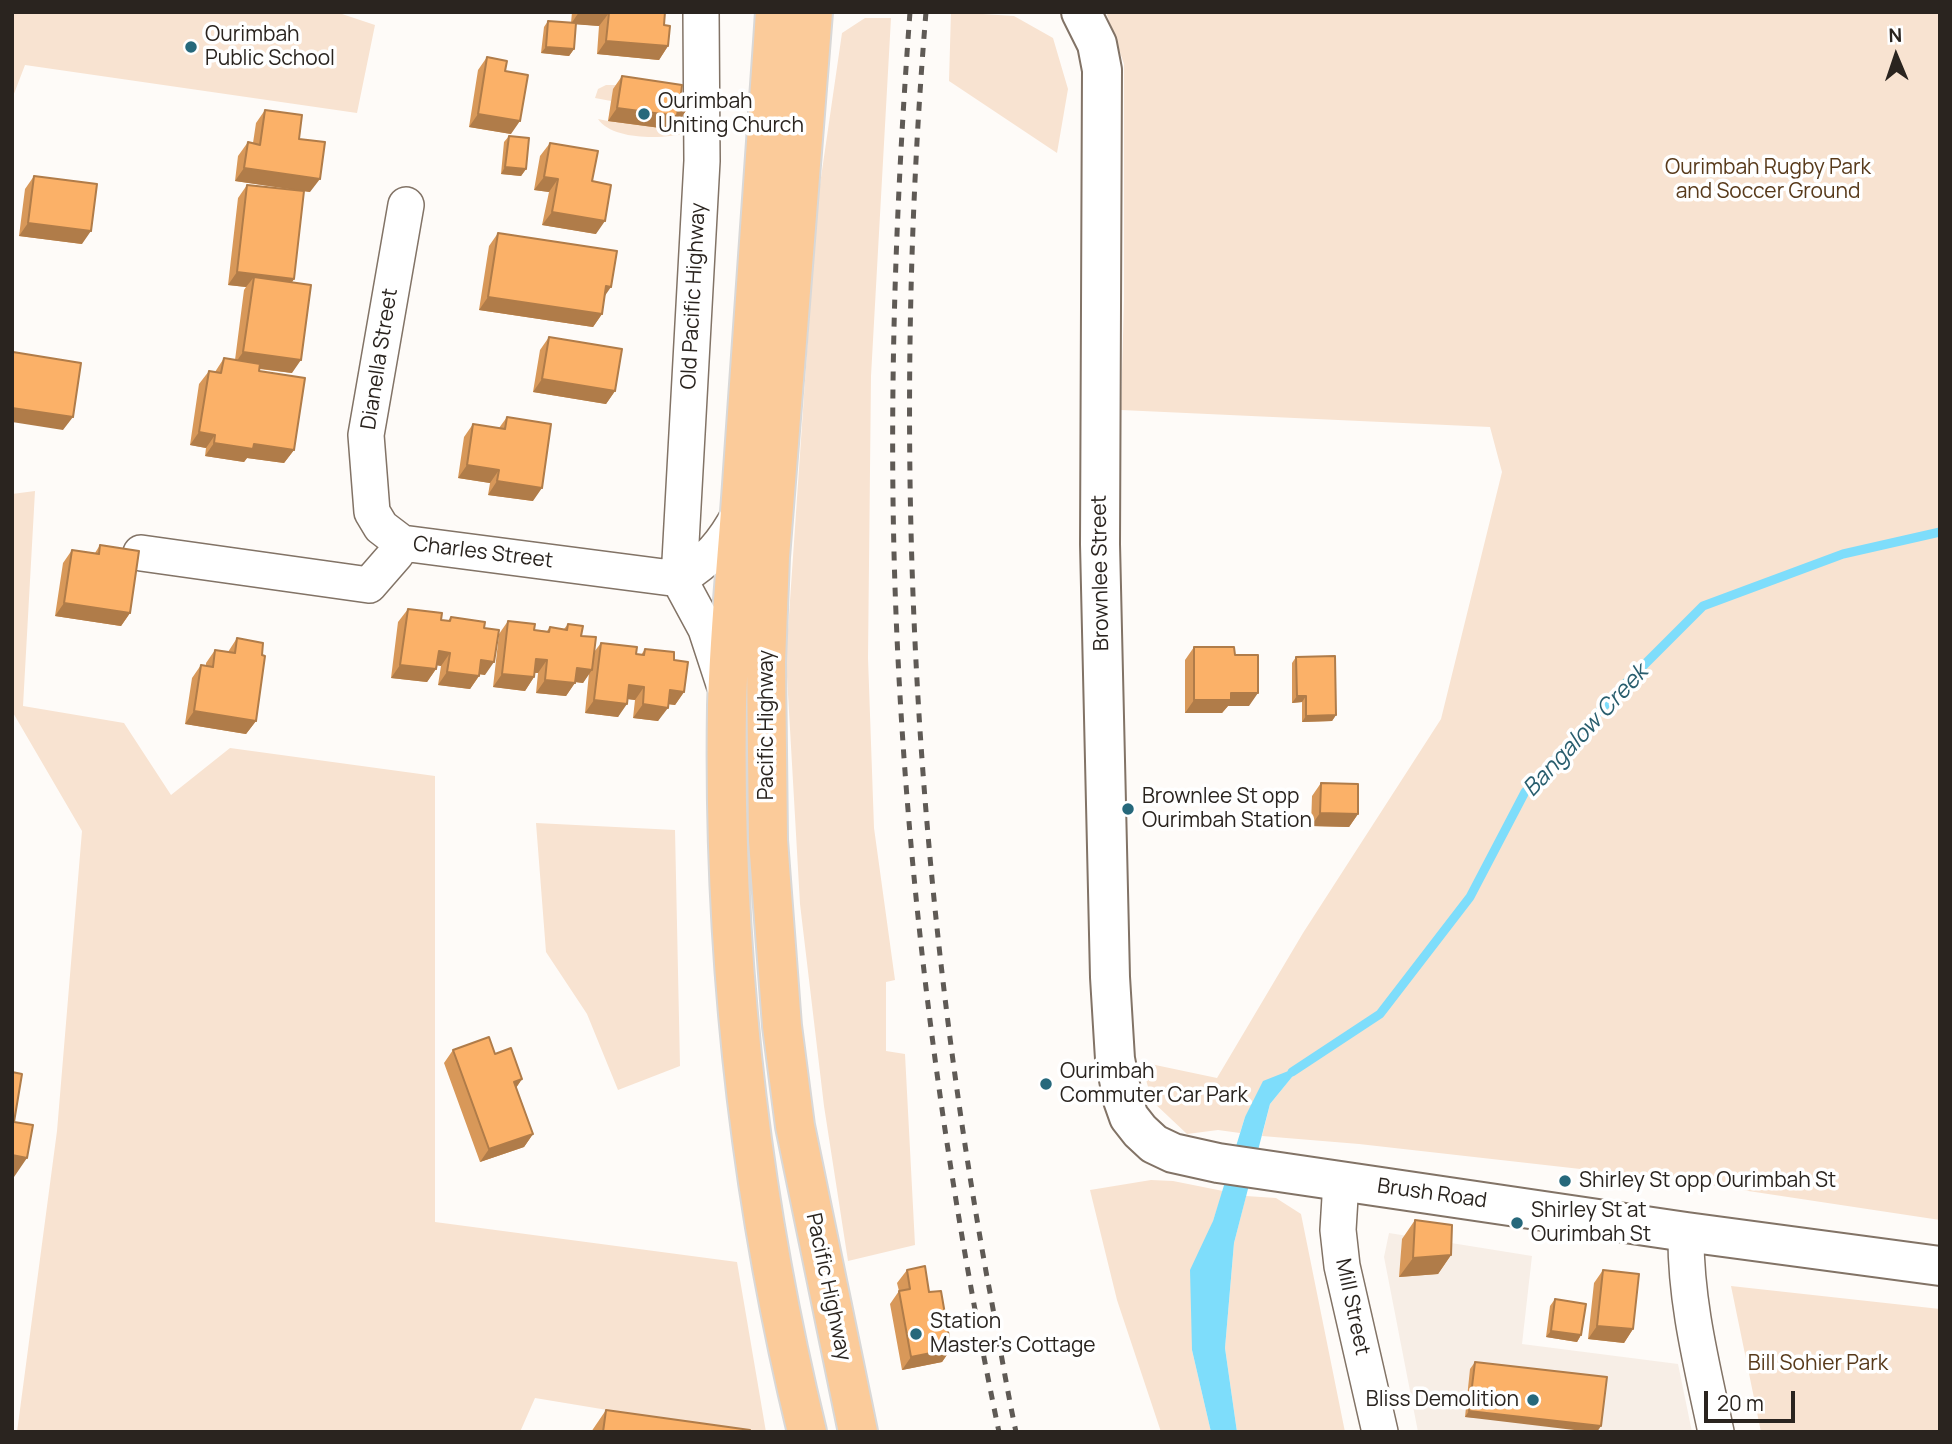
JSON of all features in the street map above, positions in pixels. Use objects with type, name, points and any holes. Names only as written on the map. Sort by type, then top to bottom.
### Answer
[{"type":"main road","name":"Pacific Highway","points":[[775,12],[727,703],[729,873],[742,1061],[760,1207],[787,1352],[807,1432]]},
{"type":"main road","name":"Pacific Highway","points":[[813,12],[771,557],[766,674],[768,840],[781,1014],[794,1126],[858,1432]]},
{"type":"street","name":"Old Pacific Highway","points":[[679,579],[702,160],[701,12]]},
{"type":"street","name":"Brownlee Street","points":[[1081,12],[1097,44],[1102,70],[1100,544],[1110,977],[1119,1081],[1129,1117],[1139,1131]]},
{"type":"street","name":"Dianella Street","points":[[402,543],[381,527],[372,512],[366,435],[406,205]]},
{"type":"street","points":[[727,703],[721,670],[710,639],[679,579],[702,565],[718,549],[740,513]]},
{"type":"street","name":"Charles Street","points":[[141,553],[369,586],[402,543],[679,579]]},
{"type":"street","name":"Brush Road","points":[[1139,1131],[1154,1144],[1173,1153],[1218,1163],[1686,1232],[1940,1266]]},
{"type":"street","name":"Mill Street","points":[[1341,1181],[1338,1230],[1342,1266],[1380,1432]]},
{"type":"street","points":[[1686,1232],[1686,1269],[1692,1316],[1716,1432]]},
{"type":"shaded area","points":[[1389,1233],[1532,1256],[1522,1344],[1678,1364],[1692,1432],[1418,1432],[1384,1257]]},
{"type":"green space","name":"Ourimbah Public School","points":[[12,12],[336,12],[375,25],[357,113],[25,65],[12,99]]},
{"type":"green space","points":[[951,12],[1014,16],[1053,38],[1068,89],[1057,153],[949,81]]},
{"type":"green space","name":"Ourimbah Rugby Park and Soccer Ground","points":[[1106,12],[1940,12],[1940,1220],[1669,1179],[1359,1144],[1262,1136],[1270,1104],[1300,1067],[1245,1117],[1240,1133],[1218,1130],[1187,1134],[1152,1101],[1141,1062],[1217,1078],[1303,933],[1441,719],[1502,472],[1490,427],[1121,410],[1124,64]]},
{"type":"green space","points":[[865,18],[891,18],[871,376],[868,658],[874,828],[895,980],[886,982],[886,1051],[905,1054],[915,1245],[848,1261],[824,1106],[800,904],[786,659],[817,205],[842,33]]},
{"type":"green space","points":[[606,85],[626,85],[688,94],[688,133],[653,137],[627,135],[605,126],[598,119],[608,121],[614,90],[611,101],[595,98],[598,89]]},
{"type":"green space","points":[[35,491],[23,706],[124,723],[171,795],[230,748],[435,776],[435,1222],[737,1262],[766,1432],[740,1432],[535,1398],[520,1432],[17,1432],[57,1131],[82,831],[12,711],[12,494]]},
{"type":"green space","points":[[536,823],[675,830],[680,1066],[618,1090],[587,1014],[546,952]]},
{"type":"green space","points":[[1151,1180],[1173,1181],[1223,1191],[1213,1221],[1192,1350],[1211,1432],[1161,1432],[1117,1300],[1090,1190]]},
{"type":"green space","points":[[1246,1196],[1276,1198],[1301,1214],[1345,1432],[1237,1432],[1225,1348],[1234,1243]]},
{"type":"green space","name":"Bill Sohier Park","points":[[1731,1286],[1940,1309],[1940,1432],[1761,1432]]},
{"type":"water","points":[[1301,1066],[1270,1104],[1234,1243],[1225,1348],[1237,1432],[1211,1432],[1192,1350],[1190,1270],[1213,1221],[1245,1117],[1263,1081]]},
{"type":"building","points":[[597,12],[665,12],[664,25],[670,26],[668,46],[606,41],[609,13]]},
{"type":"building","points":[[548,21],[576,23],[574,49],[546,47]]},
{"type":"building","points":[[487,57],[507,61],[505,71],[528,75],[520,121],[478,114]]},
{"type":"building","points":[[622,76],[682,85],[681,94],[689,95],[687,109],[678,108],[677,116],[617,108]]},
{"type":"building","points":[[265,110],[302,115],[299,139],[325,142],[320,179],[244,168],[248,142],[260,145]]},
{"type":"building","points":[[509,136],[529,138],[526,169],[505,167]]},
{"type":"building","points":[[550,143],[598,151],[592,181],[611,185],[605,221],[552,212],[558,179],[544,177]]},
{"type":"building","points":[[34,176],[97,184],[91,231],[28,223]]},
{"type":"building","points":[[247,185],[304,191],[294,279],[237,272]]},
{"type":"building","points":[[498,233],[617,251],[611,287],[606,286],[602,314],[488,297]]},
{"type":"building","points":[[254,277],[311,285],[301,360],[243,352]]},
{"type":"building","points":[[549,337],[622,349],[615,391],[542,379]]},
{"type":"building","points":[[13,352],[81,363],[73,417],[12,408]]},
{"type":"building","points":[[224,358],[260,364],[259,371],[305,378],[294,450],[254,444],[253,449],[214,443],[215,435],[199,432],[209,371],[221,373]]},
{"type":"building","points":[[507,417],[551,424],[542,488],[497,481],[499,470],[467,465],[473,424],[505,429]]},
{"type":"building","points":[[100,545],[139,551],[130,613],[64,603],[72,550],[99,554]]},
{"type":"building","points":[[408,609],[442,613],[441,620],[450,621],[451,617],[485,622],[484,628],[499,630],[494,662],[481,660],[479,676],[447,672],[450,653],[439,651],[436,669],[400,665]]},
{"type":"building","points":[[508,621],[535,624],[534,630],[549,632],[550,627],[567,630],[568,624],[583,626],[581,636],[596,637],[592,670],[577,668],[575,683],[545,680],[547,660],[536,659],[534,677],[502,674]]},
{"type":"building","points":[[237,638],[263,643],[262,655],[265,656],[256,721],[194,711],[201,665],[213,667],[215,650],[235,653]]},
{"type":"building","points":[[601,643],[637,647],[636,654],[644,655],[645,649],[674,652],[674,660],[688,662],[684,692],[670,690],[668,708],[643,704],[644,687],[629,685],[627,704],[594,700]]},
{"type":"building","points":[[1194,647],[1234,647],[1235,655],[1258,655],[1258,693],[1231,693],[1231,700],[1194,700]]},
{"type":"building","points":[[1335,656],[1336,715],[1306,716],[1306,696],[1297,696],[1296,657]]},
{"type":"building","points":[[1321,783],[1358,784],[1358,814],[1320,813]]},
{"type":"building","points":[[489,1037],[495,1054],[511,1048],[522,1079],[514,1082],[533,1134],[489,1149],[453,1050]]},
{"type":"building","points":[[12,1072],[22,1074],[14,1122],[33,1125],[27,1158],[12,1155]]},
{"type":"building","points":[[1415,1220],[1452,1225],[1451,1255],[1413,1258]]},
{"type":"building","name":"Station Master's Cottage","points":[[925,1266],[929,1292],[941,1291],[951,1349],[911,1357],[899,1291],[910,1289],[907,1270]]},
{"type":"building","points":[[1603,1270],[1639,1274],[1633,1329],[1597,1326]]},
{"type":"building","points":[[1555,1299],[1586,1304],[1581,1335],[1551,1331]]},
{"type":"building","name":"Bliss Demolition","points":[[1475,1362],[1607,1377],[1601,1426],[1469,1411]]},
{"type":"building","points":[[606,1410],[750,1430],[603,1432]]},
{"type":"waterway","name":"Bangalow Creek","points":[[1292,1072],[1380,1014],[1470,897],[1525,792],[1623,686],[1703,606],[1843,554],[1940,532]]},
{"type":"railway","points":[[910,12],[900,162],[893,388],[894,539],[901,717],[931,1025],[961,1229],[999,1432]]},
{"type":"railway","points":[[926,12],[915,170],[910,329],[910,488],[915,647],[941,963],[961,1121],[1016,1432]]},
{"type":"place","name":"Ourimbah Public School","points":[[191,47]]},
{"type":"place","name":"Ourimbah Uniting Church","points":[[644,114]]},
{"type":"place","name":"Brownlee St opp Ourimbah Station","points":[[1128,809]]},
{"type":"place","name":"Ourimbah Commuter Car Park","points":[[1046,1084]]},
{"type":"place","name":"Shirley St opp Ourimbah St","points":[[1565,1181]]},
{"type":"place","name":"Shirley St at Ourimbah St","points":[[1517,1223]]},
{"type":"place","name":"Station Master's Cottage","points":[[916,1334]]},
{"type":"place","name":"Bliss Demolition","points":[[1533,1400]]}]
